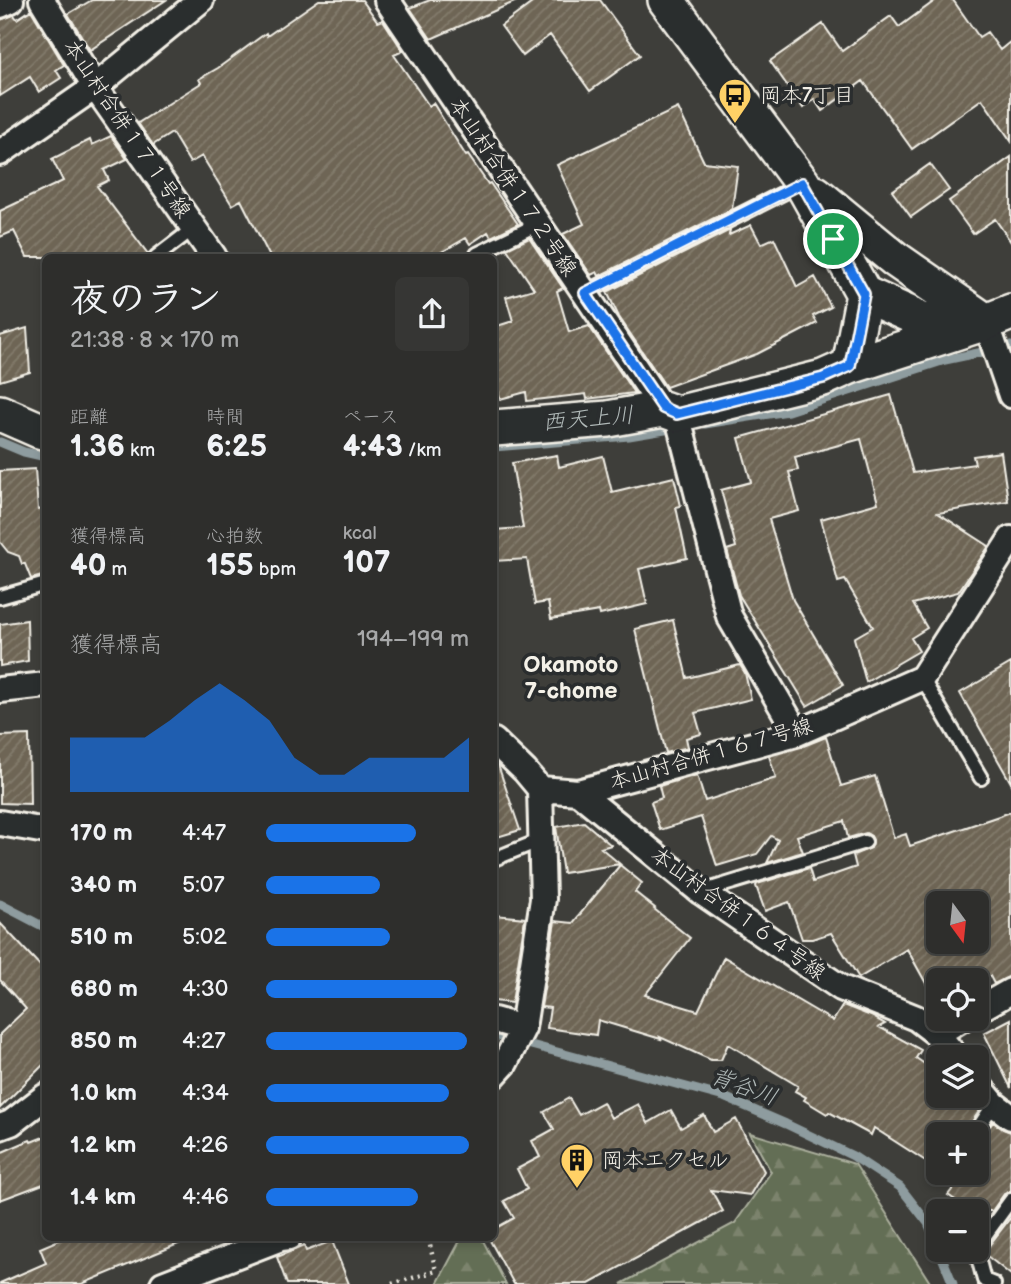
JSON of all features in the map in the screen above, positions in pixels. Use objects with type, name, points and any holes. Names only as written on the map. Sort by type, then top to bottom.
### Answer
[{"type":"street","points":[[0,5],[11,0]]},
{"type":"street","name":"本山村合併１７１号線","points":[[42,0],[95,87],[212,254]]},
{"type":"street","points":[[0,153],[95,87],[201,0]]},
{"type":"street","name":"本山村合併１７２号線","points":[[387,0],[585,293],[670,411]]},
{"type":"street","points":[[666,0],[802,183],[864,294],[951,333]]},
{"type":"street","points":[[802,183],[895,259],[998,317]]},
{"type":"street","points":[[850,366],[864,294]]},
{"type":"street","points":[[497,428],[670,411],[823,378],[850,366],[998,317]]},
{"type":"street","points":[[998,317],[998,358],[1011,395]]},
{"type":"street","points":[[670,411],[686,450],[729,616],[797,733]]},
{"type":"street","points":[[0,413],[42,431]]},
{"type":"street","points":[[922,678],[1011,539]]},
{"type":"street","name":"本山村合併１６７号線","points":[[578,792],[797,733],[922,678]]},
{"type":"street","points":[[0,690],[42,685]]},
{"type":"street","points":[[497,744],[540,789],[543,899],[523,1028],[499,1069]]},
{"type":"street","points":[[540,789],[578,792]]},
{"type":"street","name":"本山村合併１６４号線","points":[[578,792],[701,892],[841,988],[916,1018],[937,1034],[946,1045]]},
{"type":"street","points":[[0,823],[42,830]]},
{"type":"street","points":[[989,1004],[1011,991]]},
{"type":"street","points":[[497,1021],[523,1028]]},
{"type":"street","points":[[937,1034],[942,1031]]},
{"type":"street","points":[[989,1095],[1003,1110]]},
{"type":"street","points":[[0,1127],[11,1123],[42,1099]]},
{"type":"street","points":[[163,1284],[273,1241]]},
{"type":"lane","points":[[585,293],[802,183]]},
{"type":"lane","points":[[477,254],[538,223]]},
{"type":"lane","points":[[160,254],[194,228]]},
{"type":"lane","points":[[0,597],[42,585]]},
{"type":"lane","points":[[922,678],[981,778]]},
{"type":"lane","points":[[497,858],[541,840]]},
{"type":"lane","points":[[701,892],[865,842]]},
{"type":"lane","points":[[988,1122],[1003,1110]]},
{"type":"lane","points":[[989,1231],[1011,1200]]},
{"type":"lane","points":[[979,1262],[984,1280],[994,1284]]},
{"type":"path","points":[[392,1284],[436,1272],[430,1241]]},
{"type":"green space","points":[[750,1133],[855,1164],[931,1284],[621,1284],[735,1223],[771,1172]]},
{"type":"green space","points":[[460,1241],[483,1241],[506,1284],[437,1284]]},
{"type":"building","points":[[92,0],[166,0],[90,50],[68,14]]},
{"type":"building","points":[[319,0],[362,0],[378,22],[383,20],[403,51],[394,55],[429,106],[433,103],[466,156],[468,155],[488,184],[490,183],[518,224],[491,237],[488,232],[470,244],[466,238],[438,254],[268,254],[241,200],[232,205],[202,156],[190,163],[172,133],[153,145],[138,123],[201,83],[199,79],[266,33],[267,36]]},
{"type":"building","points":[[430,0],[519,0],[431,39],[410,8]]},
{"type":"building","points":[[536,0],[600,0],[640,55],[590,91],[550,35],[523,56],[501,26]]},
{"type":"building","points":[[936,0],[953,0],[979,37],[987,32],[1000,50],[1011,41],[1011,141],[982,99],[912,149],[863,81],[822,111],[814,99],[803,108],[770,61],[823,24],[842,51],[891,16],[899,27]]},
{"type":"building","points":[[31,10],[64,65],[56,70],[61,78],[39,92],[30,77],[0,96],[0,20],[14,15],[17,19]]},
{"type":"building","points":[[678,108],[704,162],[738,166],[732,209],[599,276],[597,272],[591,275],[563,234],[584,224],[557,165]]},
{"type":"building","points":[[111,136],[127,159],[104,170],[109,180],[97,186],[148,254],[42,254],[42,257],[27,257],[14,231],[0,237],[0,211],[63,181],[52,159],[90,140],[92,145]]},
{"type":"building","points":[[1011,157],[1011,242],[995,219],[973,234],[949,201]]},
{"type":"building","points":[[930,164],[949,190],[911,217],[892,191]]},
{"type":"building","points":[[751,225],[761,244],[774,238],[797,287],[815,277],[831,307],[813,316],[817,323],[757,354],[666,387],[619,317],[607,292],[730,230],[729,235]]},
{"type":"building","points":[[529,238],[563,288],[557,291],[569,332],[589,326],[634,393],[587,399],[586,394],[527,401],[526,392],[500,399],[497,386],[497,326],[513,321],[506,297],[534,289],[507,249]]},
{"type":"building","points":[[27,328],[30,372],[0,381],[0,336]]},
{"type":"building","points":[[891,395],[913,473],[975,464],[973,456],[1001,452],[1008,501],[938,513],[989,546],[958,592],[913,604],[927,628],[911,638],[919,651],[866,682],[854,638],[873,627],[845,580],[838,582],[821,519],[878,503],[861,439],[795,457],[798,470],[789,472],[799,511],[769,519],[793,600],[843,685],[807,706],[739,595],[727,550],[736,547],[721,490],[751,482],[739,438]]},
{"type":"building","points":[[557,455],[559,467],[603,456],[612,492],[674,477],[681,506],[676,507],[687,558],[639,569],[647,604],[600,615],[599,611],[551,619],[548,602],[535,604],[527,559],[497,561],[497,530],[523,528],[512,463]]},
{"type":"building","points":[[35,469],[38,510],[42,509],[42,576],[31,579],[19,556],[8,552],[0,542],[0,471]]},
{"type":"building","points":[[27,620],[28,661],[0,666],[0,624]]},
{"type":"building","points":[[673,620],[687,678],[740,665],[745,673],[751,699],[695,713],[701,734],[686,738],[688,747],[666,753],[635,629]]},
{"type":"building","points":[[1011,663],[1011,783],[960,693]]},
{"type":"building","points":[[29,735],[30,804],[0,803],[0,736]]},
{"type":"building","points":[[826,737],[841,786],[875,776],[894,838],[906,834],[910,846],[1011,812],[1011,976],[994,984],[989,976],[989,968],[926,968],[926,983],[907,949],[859,978],[831,933],[802,939],[789,902],[765,911],[757,884],[809,868],[813,882],[856,867],[853,855],[871,848],[873,840],[866,833],[848,838],[844,821],[797,836],[803,852],[767,863],[778,840],[771,836],[757,854],[717,866],[701,817],[660,830],[651,802],[662,798],[659,786],[697,775],[705,801],[776,778],[769,756]]},
{"type":"building","points":[[497,765],[520,830],[497,837]]},
{"type":"building","points":[[584,822],[611,845],[601,848],[620,864],[563,873],[556,827]]},
{"type":"building","points":[[620,865],[642,883],[635,892],[690,938],[645,995],[698,1011],[724,957],[833,1021],[843,1005],[885,1024],[879,1027],[921,1050],[916,1058],[926,1065],[926,1108],[980,1110],[972,1122],[926,1122],[926,1161],[874,1128],[871,1135],[829,1112],[827,1114],[804,1100],[806,1097],[795,1091],[798,1086],[728,1044],[721,1060],[711,1060],[660,1037],[661,1039],[598,1020],[596,1035],[547,1028],[550,1008],[541,1007],[555,921],[573,923]]},
{"type":"building","points":[[497,915],[525,918],[512,1003],[497,1001]]},
{"type":"building","points":[[0,923],[42,968],[42,1066],[0,1108],[0,1034],[26,1009],[0,980]]},
{"type":"building","points":[[1011,1019],[1011,1088],[984,1033]]},
{"type":"building","name":"岡本エクセル","points":[[569,1098],[579,1115],[603,1102],[611,1118],[638,1104],[648,1123],[671,1110],[681,1128],[704,1115],[713,1132],[736,1119],[764,1171],[750,1195],[711,1190],[723,1211],[589,1284],[514,1284],[490,1241],[497,1241],[497,1227],[514,1218],[504,1201],[527,1189],[517,1169],[540,1157],[532,1141],[554,1129],[544,1112]]},
{"type":"building","points":[[993,1122],[1011,1132],[1011,1191],[1004,1194],[992,1211],[989,1211],[989,1199],[954,1199],[948,1195],[956,1185],[989,1185],[989,1128]]},
{"type":"building","points":[[42,1138],[42,1184],[0,1200],[0,1153],[30,1140],[31,1142]]},
{"type":"building","points":[[1011,1217],[1011,1275],[989,1258],[989,1246]]},
{"type":"building","points":[[57,1241],[185,1241],[82,1284],[0,1284],[46,1263],[40,1248]]},
{"type":"building","points":[[332,1241],[349,1284],[287,1284],[277,1257],[304,1246],[306,1251]]},
{"type":"waterway","name":"西天上川","points":[[705,424],[788,411],[945,360],[1011,346]]},
{"type":"waterway","name":"西天上川","points":[[497,447],[629,436],[677,428]]},
{"type":"waterway","name":"西天上川","points":[[0,442],[42,456]]},
{"type":"waterway","name":"背谷川","points":[[0,904],[42,926]]},
{"type":"waterway","name":"背谷川","points":[[497,1036],[724,1097],[853,1156],[900,1187],[926,1220]]},
{"type":"waterway","name":"背谷川","points":[[944,1262],[953,1284]]},
{"type":"place","name":"岡本7丁目","points":[[735,125]]},
{"type":"place","name":"岡本エクセル","points":[[577,1190]]},
{"type":"district","name":"Okamoto 7-chome","points":[[571,678]]},
{"type":"route","points":[[802,183],[833,239],[864,294],[850,366],[823,378],[677,414],[663,408],[585,293],[802,183]]}]
